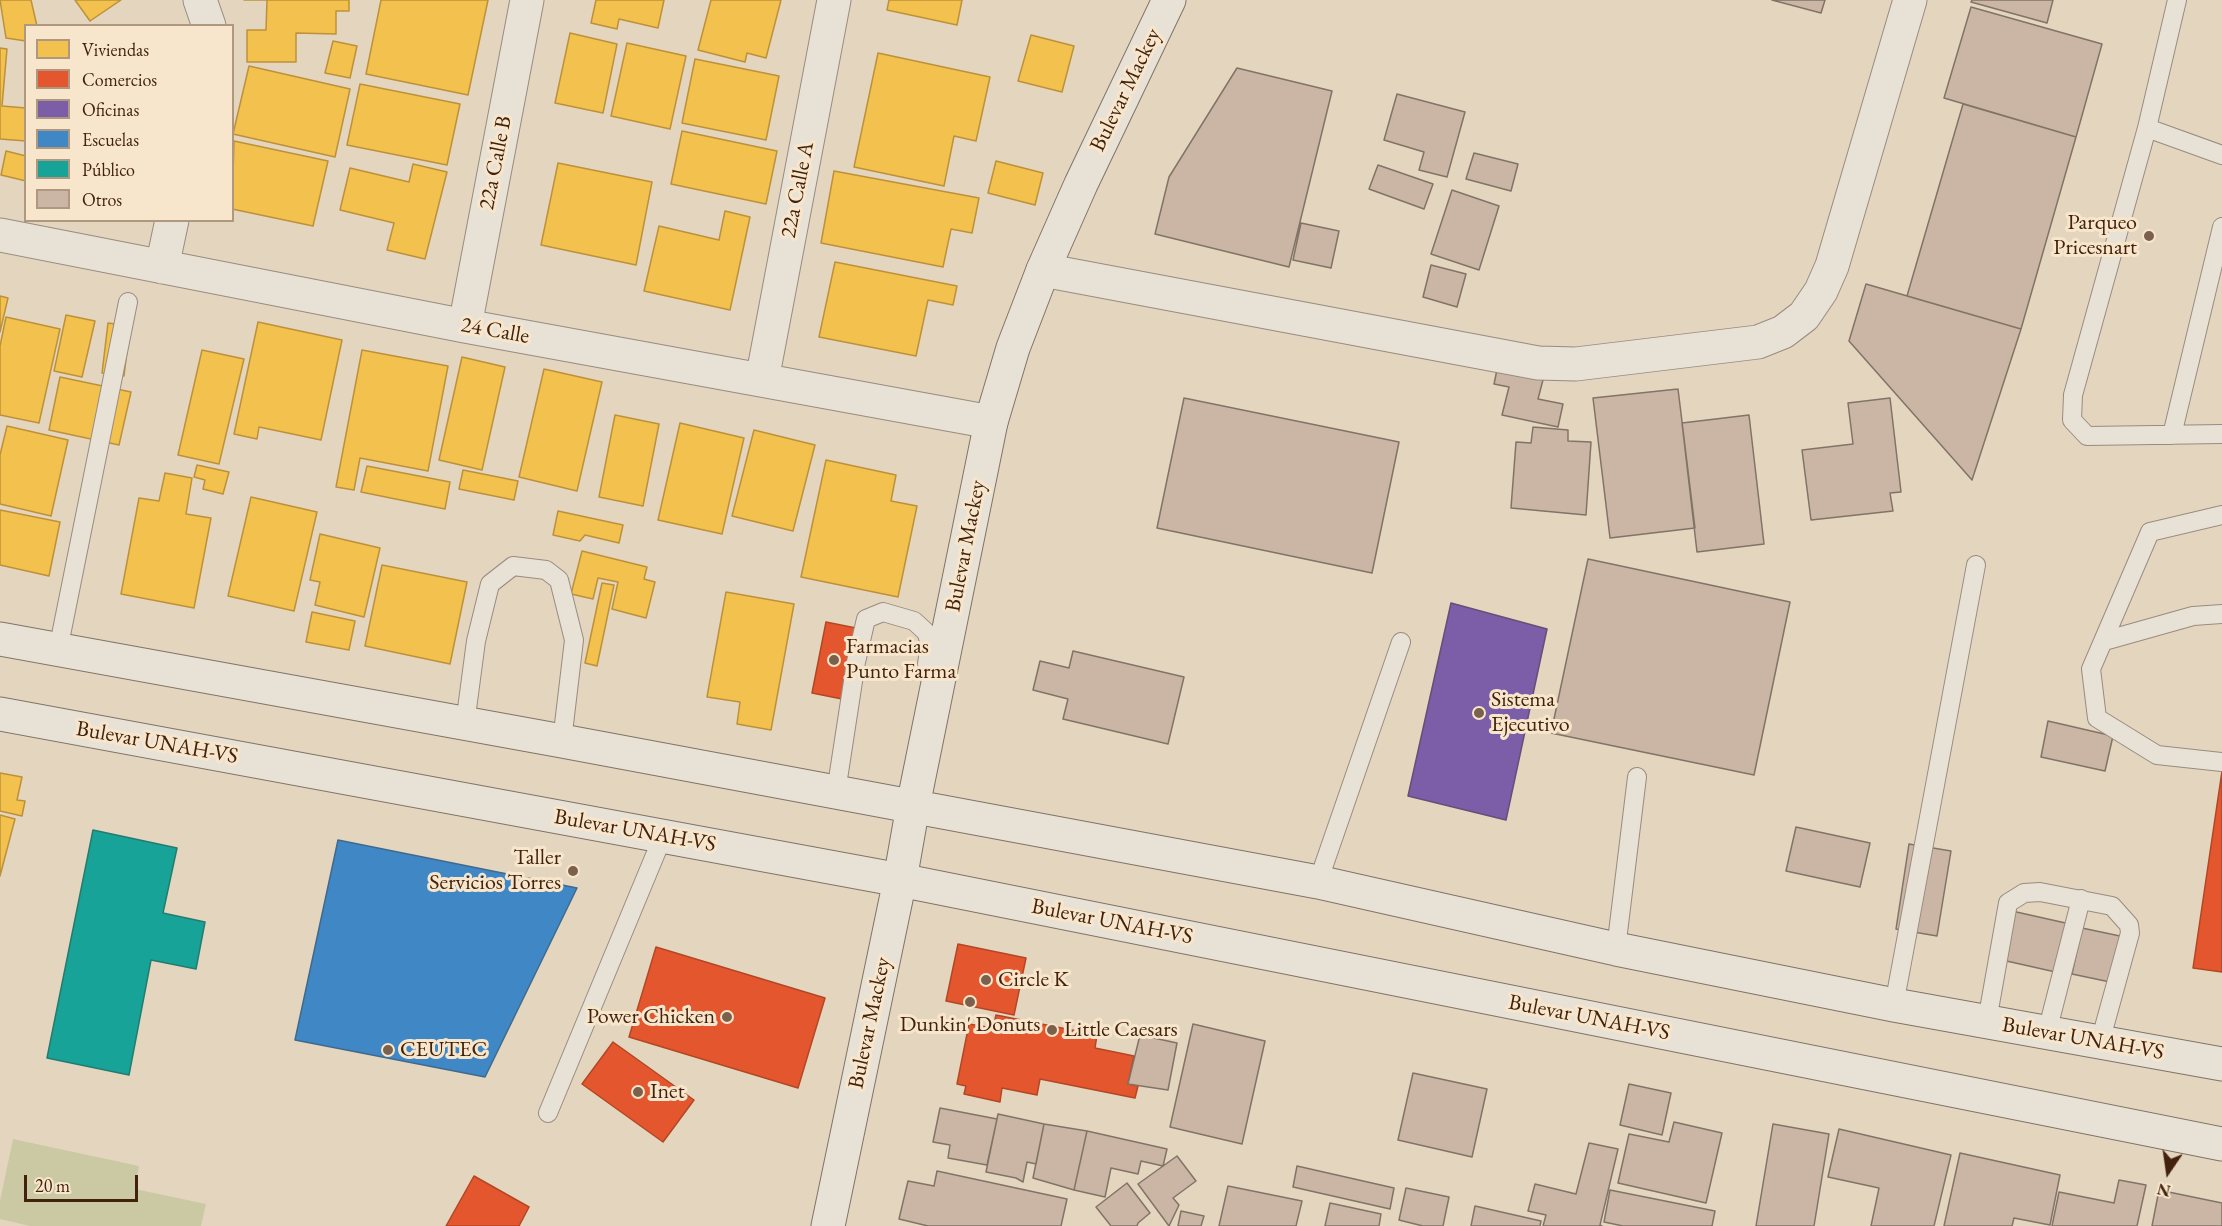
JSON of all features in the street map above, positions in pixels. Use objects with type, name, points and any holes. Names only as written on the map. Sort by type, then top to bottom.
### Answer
[{"type":"main road","points":[[200,0],[208,24]]},
{"type":"main road","name":"22a Calle B","points":[[465,326],[527,0]]},
{"type":"main road","name":"22a Calle A","points":[[762,380],[834,0]]},
{"type":"main road","name":"Bulevar Mackey","points":[[828,1226],[900,880],[907,805],[991,422],[1013,348],[1043,270],[1081,184],[1169,0]]},
{"type":"main road","points":[[1043,270],[1538,363],[1576,364],[1758,342],[1783,332],[1804,316],[1821,291],[1832,266],[1910,0]]},
{"type":"main road","points":[[162,267],[172,222]]},
{"type":"main road","name":"24 Calle","points":[[0,235],[465,326],[991,422]]},
{"type":"main road","name":"Bulevar UNAH-VS","points":[[0,639],[1318,882],[1616,949],[1894,1005],[2222,1065]]},
{"type":"main road","name":"Bulevar UNAH-VS","points":[[0,714],[900,880],[2222,1144]]},
{"type":"lane","points":[[2177,0],[2147,128],[2073,395],[2072,420],[2087,436],[2222,434]]},
{"type":"lane","points":[[2147,128],[2222,155]]},
{"type":"lane","points":[[2172,435],[2222,227]]},
{"type":"lane","points":[[58,650],[128,302]]},
{"type":"lane","points":[[2222,515],[2150,532],[2091,669],[2097,718],[2157,755],[2222,762]]},
{"type":"lane","points":[[1894,1005],[1976,565]]},
{"type":"lane","points":[[465,724],[476,641],[490,584],[513,566],[546,570],[559,580],[574,640],[562,741]]},
{"type":"lane","points":[[836,792],[856,662],[866,619],[883,612],[914,621],[926,632],[930,643],[907,805]]},
{"type":"lane","points":[[2104,641],[2193,616],[2222,615]]},
{"type":"lane","points":[[1318,882],[1401,642]]},
{"type":"lane","points":[[1616,949],[1637,777]]},
{"type":"lane","points":[[548,1113],[663,836]]},
{"type":"lane","points":[[1987,1021],[2007,903],[2024,893],[2040,892],[2081,899],[2112,906],[2128,925],[2130,933],[2100,1042]]},
{"type":"lane","points":[[2047,1032],[2081,899]]},
{"type":"shaded area","points":[[13,1139],[139,1166],[135,1189],[206,1204],[201,1226],[30,1226],[0,1219],[0,1201]]},
{"type":"building: Viviendas","points":[[0,0],[31,0],[37,24],[24,24],[24,41],[6,38]]},
{"type":"building: Viviendas","points":[[75,0],[121,0],[90,21]]},
{"type":"building: Viviendas","points":[[267,0],[349,0],[349,11],[336,11],[336,34],[296,33],[296,62],[247,62],[247,30],[266,30]]},
{"type":"building: Viviendas","points":[[381,0],[488,0],[468,95],[366,74]]},
{"type":"building: Viviendas","points":[[596,0],[664,0],[658,28],[619,19],[617,29],[591,23]]},
{"type":"building: Viviendas","points":[[711,0],[781,0],[766,58],[747,53],[745,62],[698,50]]},
{"type":"building: Viviendas","points":[[889,0],[962,0],[957,25],[887,10]]},
{"type":"building: Viviendas","points":[[570,33],[617,44],[603,113],[555,103]]},
{"type":"building: Viviendas","points":[[1031,35],[1074,46],[1062,92],[1018,81]]},
{"type":"building: Viviendas","points":[[333,41],[357,46],[350,78],[325,73]]},
{"type":"building: Viviendas","points":[[627,43],[686,56],[670,129],[611,116]]},
{"type":"building: Viviendas","points":[[0,48],[7,49],[2,106],[24,108],[24,141],[0,139]]},
{"type":"building: Viviendas","points":[[878,53],[990,77],[976,141],[954,136],[944,186],[854,167]]},
{"type":"building: Viviendas","points":[[695,59],[779,76],[766,140],[682,123]]},
{"type":"building: Viviendas","points":[[249,66],[350,89],[335,157],[234,134]]},
{"type":"building: Viviendas","points":[[360,84],[460,104],[447,165],[347,145]]},
{"type":"building: Viviendas","points":[[682,131],[777,151],[766,204],[671,184]]},
{"type":"building: Viviendas","points":[[234,141],[328,161],[313,226],[234,209]]},
{"type":"building: Viviendas","points":[[6,151],[24,156],[24,181],[1,175]]},
{"type":"building: Viviendas","points":[[996,161],[1043,173],[1035,205],[988,193]]},
{"type":"building: Viviendas","points":[[558,163],[652,182],[636,265],[541,245]]},
{"type":"building: Viviendas","points":[[413,164],[447,172],[425,259],[387,250],[394,223],[340,210],[350,168],[409,182]]},
{"type":"building: Viviendas","points":[[834,171],[979,198],[972,233],[951,229],[943,267],[821,243]]},
{"type":"building: Viviendas","points":[[725,211],[750,217],[730,310],[644,291],[659,226],[719,240]]},
{"type":"building: Viviendas","points":[[835,262],[957,286],[953,305],[928,300],[916,356],[819,337]]},
{"type":"building: Viviendas","points":[[0,296],[8,298],[0,332]]},
{"type":"building: Viviendas","points":[[66,315],[95,321],[82,377],[54,371]]},
{"type":"building: Viviendas","points":[[6,317],[60,329],[39,423],[0,415],[0,346]]},
{"type":"building: Viviendas","points":[[258,322],[342,340],[321,440],[259,427],[257,439],[234,434]]},
{"type":"building: Viviendas","points":[[108,323],[130,326],[124,376],[102,373]]},
{"type":"building: Viviendas","points":[[202,350],[244,359],[219,464],[178,455]]},
{"type":"building: Viviendas","points":[[362,350],[448,366],[428,471],[360,458],[354,490],[336,487]]},
{"type":"building: Viviendas","points":[[462,357],[505,367],[482,470],[439,460]]},
{"type":"building: Viviendas","points":[[544,369],[602,382],[577,491],[519,477]]},
{"type":"building: Viviendas","points":[[60,377],[131,392],[119,445],[49,430]]},
{"type":"building: Viviendas","points":[[615,415],[659,424],[643,506],[599,497]]},
{"type":"building: Viviendas","points":[[680,423],[744,438],[722,534],[658,520]]},
{"type":"building: Viviendas","points":[[7,426],[68,440],[51,516],[0,504],[0,455]]},
{"type":"building: Viviendas","points":[[754,430],[815,445],[793,531],[732,516]]},
{"type":"building: Viviendas","points":[[826,460],[896,475],[891,501],[917,506],[898,597],[801,577]]},
{"type":"building: Viviendas","points":[[197,465],[229,472],[223,494],[203,489],[205,480],[194,477]]},
{"type":"building: Viviendas","points":[[367,466],[450,482],[445,509],[361,492]]},
{"type":"building: Viviendas","points":[[463,470],[518,481],[514,500],[459,489]]},
{"type":"building: Viviendas","points":[[165,473],[192,478],[186,514],[211,518],[194,608],[121,594],[139,498],[159,501]]},
{"type":"building: Viviendas","points":[[251,497],[317,512],[294,611],[228,596]]},
{"type":"building: Viviendas","points":[[0,510],[60,522],[49,576],[0,565]]},
{"type":"building: Viviendas","points":[[558,511],[623,525],[619,543],[585,535],[580,541],[553,535]]},
{"type":"building: Viviendas","points":[[320,534],[380,548],[364,617],[315,605],[320,582],[310,580]]},
{"type":"building: Viviendas","points":[[582,551],[647,567],[644,579],[655,582],[646,618],[612,609],[618,582],[598,578],[593,599],[571,594]]},
{"type":"building: Viviendas","points":[[382,565],[467,582],[450,664],[365,646]]},
{"type":"building: Viviendas","points":[[602,583],[614,585],[597,666],[585,663]]},
{"type":"building: Viviendas","points":[[726,592],[794,604],[771,730],[737,724],[740,702],[707,697]]},
{"type":"building: Viviendas","points":[[312,612],[355,621],[349,650],[306,642]]},
{"type":"building: Viviendas","points":[[0,773],[22,777],[17,800],[25,801],[22,816],[0,811]]},
{"type":"building: Viviendas","points":[[0,815],[15,819],[0,876]]},
{"type":"building: Comercios","name":"Farmacias Punto Farma","points":[[826,622],[856,628],[842,699],[812,693]]},
{"type":"building: Comercios","points":[[2222,771],[2222,972],[2193,968]]},
{"type":"building: Comercios","name":"Circle K","points":[[958,944],[1026,958],[1014,1015],[946,1001]]},
{"type":"building: Comercios","name":"Power Chicken","points":[[656,947],[825,998],[798,1088],[629,1037]]},
{"type":"building: Comercios","points":[[996,1015],[1097,1035],[1095,1048],[1134,1056],[1128,1084],[1138,1086],[1135,1098],[1040,1079],[1037,1095],[1002,1088],[1000,1102],[964,1094],[966,1086],[957,1084],[969,1024],[993,1028]]},
{"type":"building: Comercios","name":"Inet","points":[[613,1042],[694,1100],[663,1142],[582,1084]]},
{"type":"building: Comercios","points":[[474,1176],[529,1207],[519,1226],[446,1226]]},
{"type":"building: Oficinas","points":[[1451,603],[1547,629],[1506,820],[1408,796]]},
{"type":"building: Escuelas","name":"CEUTEC","points":[[338,840],[577,888],[485,1077],[295,1040]]},
{"type":"building: Público","points":[[93,830],[177,848],[163,913],[205,922],[196,969],[151,960],[129,1075],[47,1058]]},
{"type":"building: Otros","points":[[1772,0],[1825,0],[1821,13]]},
{"type":"building: Otros","points":[[1972,0],[2053,0],[2047,23],[1971,2]]},
{"type":"building: Otros","points":[[1971,7],[2102,44],[2076,137],[1944,98]]},
{"type":"building: Otros","points":[[1237,68],[1332,91],[1289,267],[1155,234],[1169,177]]},
{"type":"building: Otros","points":[[1397,94],[1465,112],[1447,177],[1419,170],[1424,152],[1384,140]]},
{"type":"building: Otros","points":[[1963,104],[2076,137],[2021,329],[1907,296]]},
{"type":"building: Otros","points":[[1474,153],[1518,164],[1511,191],[1466,179]]},
{"type":"building: Otros","points":[[1378,165],[1433,184],[1424,209],[1369,189]]},
{"type":"building: Otros","points":[[1452,190],[1499,206],[1479,270],[1431,254]]},
{"type":"building: Otros","points":[[1301,223],[1339,231],[1331,268],[1293,260]]},
{"type":"building: Otros","points":[[1431,265],[1466,274],[1457,307],[1423,297]]},
{"type":"building: Otros","points":[[1866,284],[2021,329],[1972,480],[1849,341]]},
{"type":"building: Otros","points":[[1498,365],[1544,376],[1538,399],[1563,404],[1558,427],[1502,415],[1509,387],[1494,384]]},
{"type":"building: Otros","points":[[1678,389],[1695,528],[1610,538],[1593,398]]},
{"type":"building: Otros","points":[[1184,398],[1399,442],[1372,573],[1157,528]]},
{"type":"building: Otros","points":[[1890,398],[1901,492],[1890,493],[1893,511],[1811,520],[1802,450],[1853,444],[1848,403]]},
{"type":"building: Otros","points":[[1749,415],[1764,544],[1697,552],[1682,423]]},
{"type":"building: Otros","points":[[1533,427],[1568,430],[1568,441],[1591,442],[1586,515],[1511,508],[1516,442],[1531,443]]},
{"type":"building: Otros","points":[[1588,559],[1790,602],[1754,775],[1551,733]]},
{"type":"building: Otros","points":[[1073,651],[1184,677],[1168,744],[1063,719],[1068,699],[1033,690],[1040,661],[1069,668]]},
{"type":"building: Otros","points":[[2048,721],[2113,736],[2105,771],[2041,757]]},
{"type":"building: Otros","points":[[1796,827],[1870,843],[1860,887],[1786,871]]},
{"type":"building: Otros","points":[[1909,844],[1951,851],[1937,936],[1896,929]]},
{"type":"building: Otros","points":[[2012,911],[2070,924],[2060,973],[2002,960]]},
{"type":"building: Otros","points":[[2082,928],[2120,936],[2110,982],[2072,974]]},
{"type":"building: Otros","points":[[1193,1024],[1265,1041],[1242,1144],[1170,1127]]},
{"type":"building: Otros","points":[[1140,1035],[1177,1043],[1168,1090],[1128,1084]]},
{"type":"building: Otros","points":[[1413,1073],[1487,1089],[1472,1157],[1398,1140]]},
{"type":"building: Otros","points":[[1629,1084],[1671,1093],[1662,1135],[1620,1125]]},
{"type":"building: Otros","points":[[940,1108],[997,1119],[987,1165],[948,1158],[950,1145],[933,1142]]},
{"type":"building: Otros","points":[[998,1114],[1044,1124],[1036,1164],[1027,1162],[1023,1182],[1016,1178],[986,1172]]},
{"type":"building: Otros","points":[[1674,1122],[1722,1133],[1706,1203],[1618,1183],[1629,1134],[1669,1142]]},
{"type":"building: Otros","points":[[1044,1124],[1087,1131],[1074,1190],[1033,1178]]},
{"type":"building: Otros","points":[[1773,1124],[1829,1134],[1814,1226],[1756,1226]]},
{"type":"building: Otros","points":[[1839,1129],[1951,1155],[1934,1226],[1871,1226],[1879,1188],[1828,1177]]},
{"type":"building: Otros","points":[[1087,1131],[1167,1149],[1163,1166],[1141,1161],[1138,1174],[1111,1168],[1105,1197],[1074,1190]]},
{"type":"building: Otros","points":[[1589,1143],[1618,1149],[1600,1225],[1602,1226],[1543,1226],[1546,1215],[1528,1211],[1535,1184],[1576,1194]]},
{"type":"building: Otros","points":[[1960,1153],[2060,1175],[2050,1225],[2014,1218],[2012,1226],[1944,1226]]},
{"type":"building: Otros","points":[[1177,1156],[1196,1181],[1173,1198],[1179,1205],[1169,1226],[1138,1184]]},
{"type":"building: Otros","points":[[1297,1166],[1394,1188],[1390,1209],[1293,1187]]},
{"type":"building: Otros","points":[[937,1171],[1067,1199],[1061,1226],[928,1226],[899,1219],[908,1181],[934,1186]]},
{"type":"building: Otros","points":[[2119,1180],[2146,1185],[2137,1226],[2052,1226],[2059,1192],[2114,1203]]},
{"type":"building: Otros","points":[[1127,1183],[1150,1213],[1137,1226],[1111,1226],[1096,1207]]},
{"type":"building: Otros","points":[[1228,1186],[1302,1201],[1296,1226],[1219,1226]]},
{"type":"building: Otros","points":[[1406,1188],[1449,1197],[1443,1226],[1423,1226],[1399,1220]]},
{"type":"building: Otros","points":[[1610,1190],[1715,1211],[1712,1226],[1623,1226],[1604,1222]]},
{"type":"building: Otros","points":[[2159,1190],[2222,1203],[2222,1226],[2152,1226]]},
{"type":"building: Otros","points":[[1330,1203],[1381,1214],[1379,1226],[1325,1226]]},
{"type":"building: Otros","points":[[1475,1206],[1541,1221],[1540,1226],[1471,1226]]},
{"type":"building: Otros","points":[[1181,1211],[1204,1216],[1201,1226],[1178,1226]]},
{"type":"place","name":"Parqueo Pricesnart","points":[[2149,236]]},
{"type":"place","name":"Farmacias Punto Farma","points":[[834,660]]},
{"type":"place","name":"Sistema Ejecutivo","points":[[1479,713]]},
{"type":"place","name":"Taller Servicios Torres","points":[[573,871]]},
{"type":"place","name":"Circle K","points":[[986,980]]},
{"type":"place","name":"Dunkin' Donuts","points":[[970,1002]]},
{"type":"place","name":"Power Chicken","points":[[727,1017]]},
{"type":"place","name":"Little Caesars","points":[[1052,1030]]},
{"type":"place","name":"CEUTEC","points":[[388,1050]]},
{"type":"place","name":"Inet","points":[[638,1092]]}]
